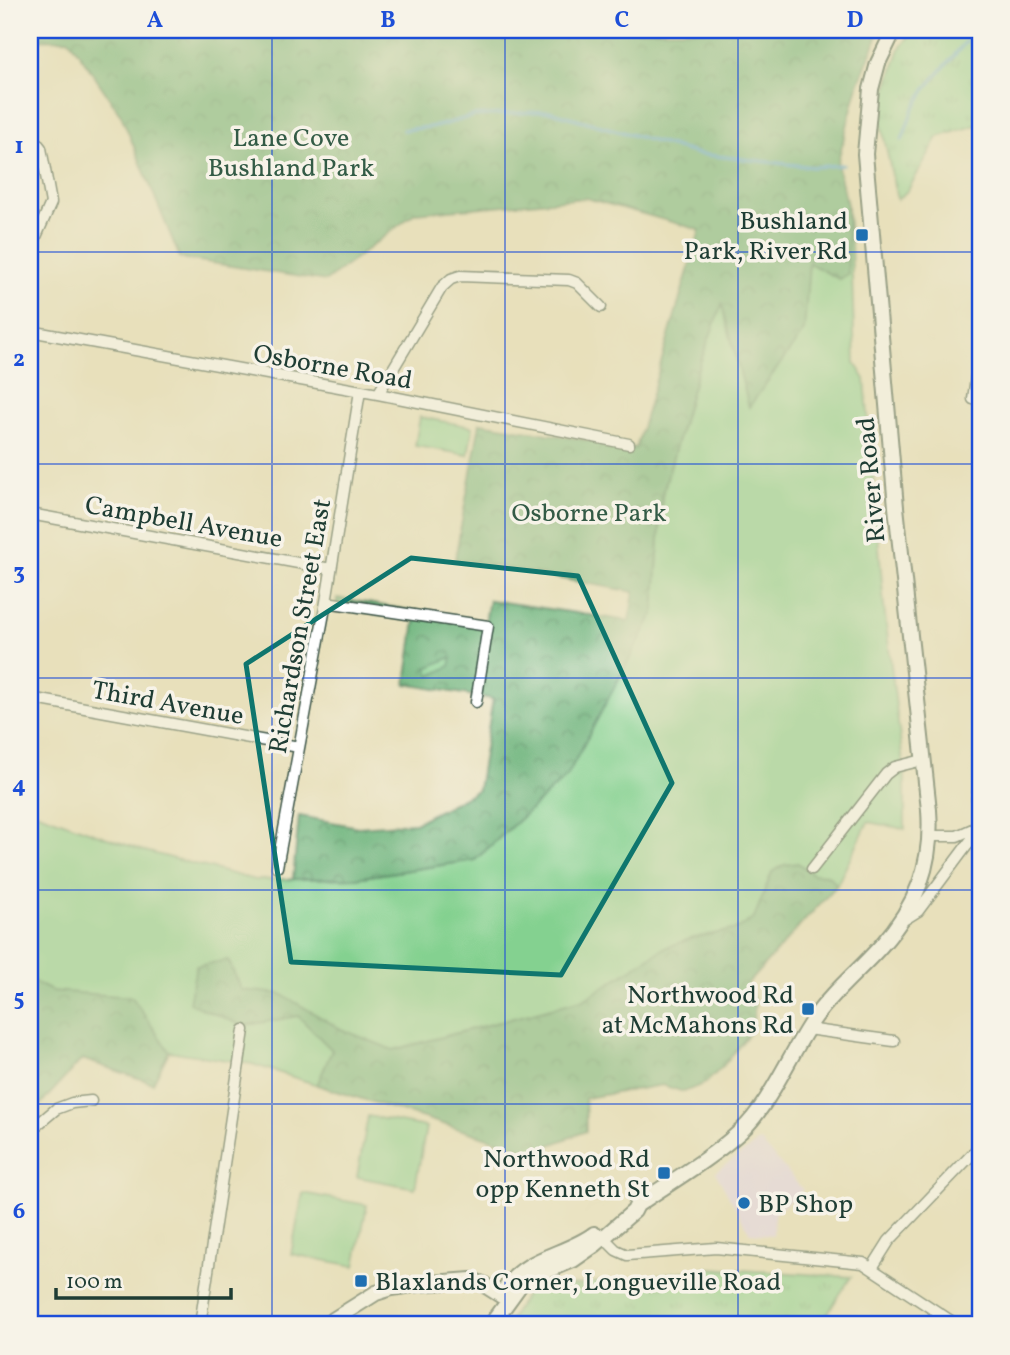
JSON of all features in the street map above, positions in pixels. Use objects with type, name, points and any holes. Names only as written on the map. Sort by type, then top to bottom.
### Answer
[{"type":"main road","name":"River Road","points":[[504,1298],[521,1269],[601,1234],[634,1211],[637,1205],[710,1155],[749,1123],[807,1029],[836,992],[899,924],[922,881],[931,835],[898,521],[865,154],[870,89],[877,63],[894,30]]},
{"type":"main road","points":[[325,1325],[361,1301],[392,1288],[471,1280],[504,1298]]},
{"type":"main road","points":[[483,1325],[504,1298]]},
{"type":"main road","points":[[491,1325],[504,1298]]},
{"type":"street","points":[[30,134],[41,148],[51,203],[30,250]]},
{"type":"street","points":[[378,394],[442,287],[451,279],[460,276],[569,280],[577,283],[601,307]]},
{"type":"street","name":"Osborne Road","points":[[30,331],[378,394],[629,444]]},
{"type":"street","points":[[973,399],[980,350]]},
{"type":"street","name":"Richardson Street East","points":[[277,867],[326,602],[360,391]]},
{"type":"street","name":"Campbell Avenue","points":[[30,514],[331,569]]},
{"type":"street","points":[[326,602],[488,626],[476,702]]},
{"type":"street","name":"Third Avenue","points":[[30,698],[299,747]]},
{"type":"street","points":[[812,869],[887,774],[895,767],[923,760]]},
{"type":"street","points":[[980,780],[977,799],[980,806]]},
{"type":"street","points":[[931,835],[957,836],[980,827]]},
{"type":"street","points":[[899,924],[918,911],[980,827]]},
{"type":"street","points":[[807,1029],[894,1041]]},
{"type":"street","points":[[200,1325],[244,1030]]},
{"type":"street","points":[[30,1131],[56,1108],[91,1101]]},
{"type":"street","points":[[872,1268],[889,1241],[980,1146]]},
{"type":"street","points":[[601,1234],[622,1253],[635,1256],[693,1248],[716,1248],[863,1263],[957,1325]]},
{"type":"highlighted area","points":[[411,558],[578,576],[672,783],[561,975],[291,962],[246,664]]},
{"type":"shaded area","points":[[760,1141],[803,1190],[774,1214],[773,1235],[750,1233],[715,1172]]},
{"type":"green space","name":"Lane Cove Bushland Park","points":[[30,30],[880,30],[858,85],[837,164],[847,205],[848,274],[839,279],[809,263],[804,331],[749,407],[722,304],[697,371],[662,496],[654,613],[567,776],[475,860],[356,878],[293,879],[299,816],[358,827],[415,823],[478,790],[493,699],[406,684],[415,621],[336,607],[337,598],[485,623],[489,600],[629,621],[634,592],[455,559],[480,423],[636,448],[700,230],[586,198],[415,213],[326,281],[180,258],[121,115],[69,39],[30,40]]},
{"type":"green space","points":[[914,30],[980,30],[980,124],[938,137],[908,190],[897,200],[879,113],[900,48]]},
{"type":"green space","points":[[848,214],[855,363],[865,379],[884,607],[905,780],[905,829],[868,822],[837,885],[746,984],[662,1085],[585,1098],[586,1131],[352,1096],[252,1064],[169,1051],[153,1083],[82,1059],[30,1116],[30,810],[141,850],[255,880],[356,878],[475,860],[654,613],[662,496],[697,371],[737,261]]},
{"type":"green space","points":[[420,417],[473,427],[468,455],[415,446]]},
{"type":"green space","points":[[452,658],[450,666],[431,676],[427,668]]},
{"type":"green space","points":[[798,863],[813,874],[828,875],[837,885],[747,984],[755,1002],[752,1030],[723,1066],[706,1083],[684,1092],[662,1085],[585,1098],[586,1131],[533,1152],[317,1085],[332,1050],[298,1016],[243,1026],[189,1003],[196,966],[228,960],[242,990],[281,994],[341,1029],[393,1050],[585,999],[664,948],[693,938],[737,929],[754,918],[772,872],[784,865]]},
{"type":"green space","points":[[30,980],[52,991],[132,997],[169,1051],[153,1083],[82,1059],[30,1116]]},
{"type":"green space","points":[[368,1116],[426,1127],[415,1188],[357,1177]]},
{"type":"green space","points":[[303,1193],[367,1205],[355,1266],[291,1254]]},
{"type":"green space","points":[[710,1268],[851,1277],[820,1325],[507,1325],[528,1291]]},
{"type":"waterway","points":[[902,140],[913,110],[927,87],[976,30]]},
{"type":"waterway","points":[[403,130],[438,126],[473,116],[549,111],[698,154],[813,167],[843,165]]},
{"type":"place","name":"Bushland Park, River Rd","points":[[862,235]]},
{"type":"place","name":"Northwood Rd at McMahons Rd","points":[[808,1009]]},
{"type":"place","name":"Northwood Rd opp Kenneth St","points":[[664,1173]]},
{"type":"place","name":"BP Shop","points":[[744,1203]]},
{"type":"place","name":"Blaxlands Corner, Longueville Road","points":[[361,1281]]},
{"type":"park label","name":"Osborne Park","points":[[589,512]]}]
